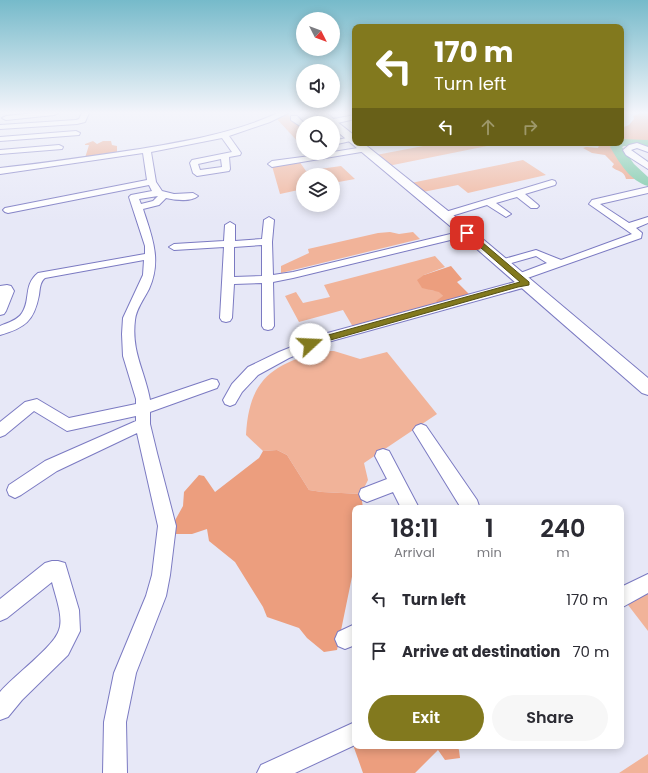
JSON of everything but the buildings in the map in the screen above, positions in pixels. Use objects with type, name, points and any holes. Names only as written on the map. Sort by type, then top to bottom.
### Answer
[{"type":"main road","points":[[365,149],[445,215],[460,235],[501,263],[518,283],[648,388]]},
{"type":"street","points":[[0,152],[37,149]]},
{"type":"street","points":[[52,165],[58,149]]},
{"type":"street","points":[[0,171],[52,165],[154,149]]},
{"type":"street","points":[[225,157],[237,153],[234,149]]},
{"type":"street","points":[[272,164],[326,149]]},
{"type":"street","points":[[628,149],[629,153],[648,166]]},
{"type":"street","points":[[115,773],[115,722],[125,672],[156,596],[161,575],[167,526],[143,416],[143,399],[130,356],[128,334],[129,318],[149,275],[150,246],[137,208],[158,202],[162,198],[152,182],[147,150]]},
{"type":"street","points":[[8,210],[152,182]]},
{"type":"street","points":[[445,215],[489,202],[521,196],[548,184]]},
{"type":"street","points":[[230,400],[237,388],[253,371],[284,355],[324,339],[518,283],[557,264],[638,235],[594,204],[594,202],[648,190]]},
{"type":"street","points":[[160,193],[174,197],[193,196]]},
{"type":"street","points":[[521,196],[534,206]]},
{"type":"street","points":[[489,202],[506,214]]},
{"type":"street","points":[[268,326],[267,242],[269,220]]},
{"type":"street","points":[[628,227],[648,220]]},
{"type":"street","points":[[226,318],[230,225]]},
{"type":"street","points":[[228,281],[268,279],[293,275],[460,235]]},
{"type":"street","points":[[174,247],[267,242]]},
{"type":"street","points":[[501,263],[536,253],[557,264]]},
{"type":"street","points":[[0,331],[21,323],[27,318],[32,303],[36,280],[42,275],[150,256]]},
{"type":"street","points":[[0,290],[7,289],[8,291],[0,311]]},
{"type":"street","points":[[15,490],[58,463],[143,416],[212,384]]},
{"type":"street","points":[[0,431],[30,406],[34,405],[37,405],[67,426],[113,414],[143,416]]},
{"type":"street","points":[[421,430],[470,505]]},
{"type":"street","points":[[383,456],[408,505]]},
{"type":"street","points":[[367,494],[397,483]]},
{"type":"street","points":[[0,612],[52,570],[58,570],[69,610],[70,631],[61,648],[14,692],[0,709]]},
{"type":"street","points":[[624,596],[648,583]]},
{"type":"street","points":[[269,773],[352,734]]},
{"type":"shaded area","points":[[88,149],[117,149],[117,153],[85,158]]},
{"type":"shaded area","points":[[407,149],[472,149],[388,166],[376,155]]},
{"type":"shaded area","points":[[585,149],[615,149],[622,161],[640,179],[626,179],[624,174],[612,167],[614,164],[605,155],[592,153]]},
{"type":"shaded area","points":[[523,160],[546,175],[468,193],[458,185],[423,192],[411,183]]},
{"type":"shaded area","points":[[299,161],[304,168],[296,168],[296,191],[280,194],[272,166]]},
{"type":"shaded area","points":[[341,166],[355,179],[340,182],[340,168],[327,168]]},
{"type":"shaded area","points":[[390,232],[399,234],[413,232],[420,239],[281,273],[281,266],[309,253],[308,249],[378,233]]},
{"type":"shaded area","points":[[435,256],[445,267],[424,275],[430,290],[439,291],[444,297],[441,298],[439,304],[353,327],[343,310],[299,322],[285,296],[296,292],[303,303],[330,297],[324,285]]},
{"type":"shaded area","points":[[451,266],[462,279],[457,282],[471,296],[439,304],[436,301],[443,296],[439,292],[422,288],[417,280],[424,275]]},
{"type":"shaded area","points":[[321,351],[334,351],[360,359],[387,352],[437,414],[364,463],[368,480],[361,494],[309,490],[287,455],[277,450],[263,451],[246,435],[248,416],[252,401],[258,388],[266,378],[276,369],[289,362]]},
{"type":"shaded area","points":[[277,450],[287,455],[309,490],[361,494],[363,505],[352,505],[352,577],[337,650],[324,652],[307,638],[299,628],[267,617],[263,607],[235,562],[209,541],[207,529],[192,534],[176,534],[173,524],[183,506],[184,492],[199,475],[204,476],[215,492],[259,458],[263,451]]},
{"type":"shaded area","points":[[648,588],[648,631],[625,601]]},
{"type":"shaded area","points":[[354,749],[459,750],[460,758],[445,760],[438,750],[415,773],[363,773]]},
{"type":"shaded area","points":[[648,754],[648,773],[619,773]]},
{"type":"waterway","points":[[617,149],[633,171],[648,182]]},
{"type":"route","points":[[310,344],[517,285],[526,284],[467,233]]}]
